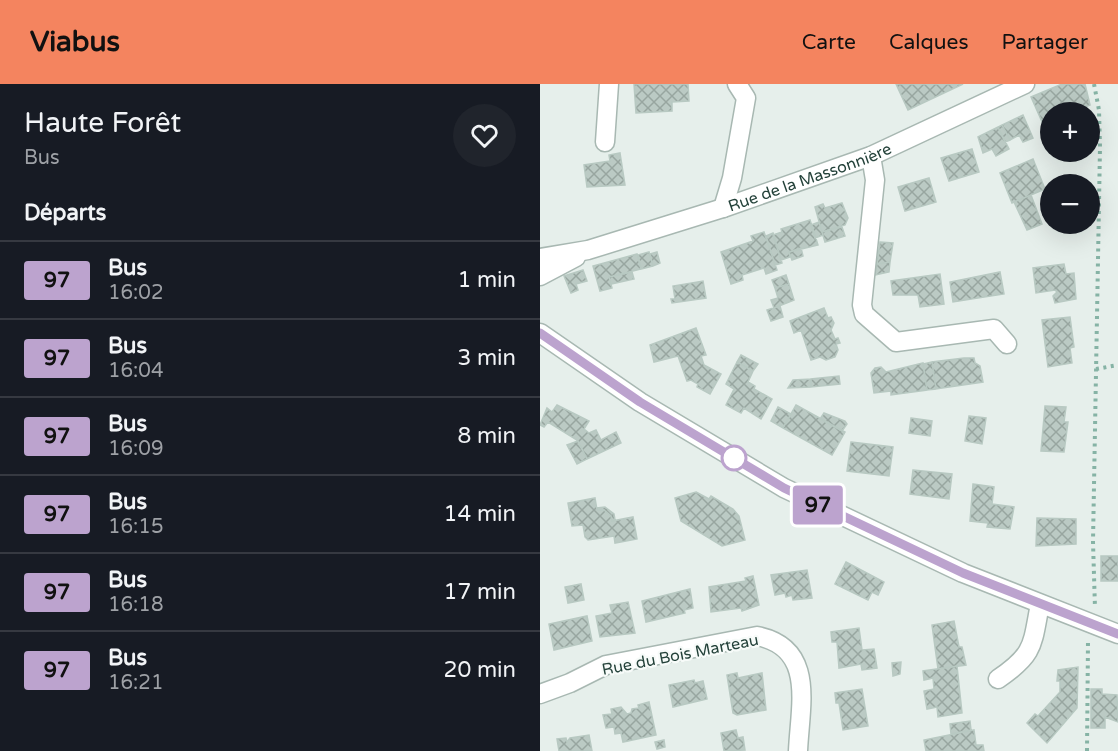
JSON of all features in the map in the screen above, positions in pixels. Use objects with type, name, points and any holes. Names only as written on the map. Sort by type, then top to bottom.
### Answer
[{"type":"street","points":[[605,142],[609,84]]},
{"type":"street","points":[[723,208],[732,178],[746,98],[737,84]]},
{"type":"street","name":"Rue de la Massonnière","points":[[540,258],[588,250],[723,208],[871,156],[1025,84]]},
{"type":"street","points":[[871,156],[875,180],[862,305],[864,314],[896,342],[994,329],[1007,344]]},
{"type":"street","name":"Rue de la Massonnière","points":[[540,276],[588,250]]},
{"type":"street","points":[[540,333],[640,402],[784,488],[902,546],[1118,634]]},
{"type":"street","points":[[998,679],[1024,659],[1032,647],[1040,604]]},
{"type":"street","name":"Rue du Bois Marteau","points":[[540,694],[570,683],[606,665],[756,636],[771,639],[785,646],[801,676],[798,751]]},
{"type":"path","points":[[1094,84],[1099,110],[1100,147],[1093,542],[1096,616]]},
{"type":"path","points":[[1096,369],[1118,365]]},
{"type":"path","points":[[1087,751],[1088,639]]},
{"type":"building","points":[[634,84],[688,84],[689,101],[672,102],[672,111],[636,113]]},
{"type":"building","points":[[896,84],[963,84],[908,110]]},
{"type":"building","points":[[1062,84],[1085,84],[1089,102],[1040,102],[1040,117],[1031,97]]},
{"type":"building","points":[[1023,115],[1033,138],[1023,142],[1019,135],[1010,140],[1002,125]]},
{"type":"building","points":[[1002,125],[1010,140],[1005,142],[998,127]]},
{"type":"building","points":[[998,127],[1009,149],[996,156],[992,149],[983,153],[978,137]]},
{"type":"building","points":[[972,149],[979,172],[949,181],[941,158]]},
{"type":"building","points":[[620,153],[625,185],[587,187],[584,165],[610,161],[609,155]]},
{"type":"building","points":[[1033,159],[1040,176],[1040,191],[1012,203],[1000,173]]},
{"type":"building","points":[[929,178],[936,202],[905,211],[898,187]]},
{"type":"building","points":[[1031,195],[1040,225],[1027,230],[1014,202]]},
{"type":"building","points":[[842,203],[848,218],[845,225],[822,232],[815,207],[823,204],[825,208]]},
{"type":"building","points":[[810,220],[818,245],[789,252],[790,257],[781,260],[773,235],[782,232],[781,229]]},
{"type":"building","points":[[819,222],[823,235],[815,238],[811,225]]},
{"type":"building","points":[[842,227],[845,236],[825,242],[822,232]]},
{"type":"building","points":[[764,232],[777,270],[766,274],[764,268],[742,275],[743,280],[731,284],[721,252],[753,241],[751,236]]},
{"type":"building","points":[[773,233],[782,263],[775,265],[766,236]]},
{"type":"building","points":[[880,242],[893,243],[890,262],[877,264]]},
{"type":"building","points":[[801,248],[803,256],[792,260],[789,252]]},
{"type":"building","points":[[649,252],[653,266],[641,269],[638,255]]},
{"type":"building","points":[[657,252],[660,263],[653,266],[650,254]]},
{"type":"building","points":[[637,254],[641,269],[609,277],[612,288],[600,291],[593,266]]},
{"type":"building","points":[[890,262],[889,272],[875,275],[877,264]]},
{"type":"building","points":[[1064,264],[1066,274],[1074,273],[1076,299],[1055,303],[1053,296],[1057,292],[1055,290],[1036,293],[1033,268]]},
{"type":"building","points":[[583,270],[587,281],[576,284],[578,290],[571,293],[564,276]]},
{"type":"building","points":[[632,272],[634,279],[611,284],[609,277]]},
{"type":"building","points":[[1000,272],[1004,294],[953,302],[950,282]]},
{"type":"building","points":[[940,274],[944,304],[920,307],[918,295],[893,295],[891,281]]},
{"type":"building","points":[[786,275],[789,284],[775,288],[772,280]]},
{"type":"building","points":[[703,281],[706,298],[672,303],[671,299],[675,299],[673,286]]},
{"type":"building","points":[[789,284],[794,300],[774,308],[771,300],[778,298],[775,288]]},
{"type":"building","points":[[780,306],[783,317],[771,321],[767,310]]},
{"type":"building","points":[[824,308],[828,318],[831,317],[834,323],[831,330],[835,339],[838,338],[840,343],[836,344],[838,350],[835,357],[826,360],[820,357],[811,360],[801,330],[794,333],[790,321]]},
{"type":"building","points":[[1070,317],[1074,347],[1070,348],[1072,363],[1048,367],[1042,320]]},
{"type":"building","points":[[696,328],[706,355],[701,356],[704,365],[721,374],[710,394],[697,387],[698,384],[691,380],[687,381],[678,356],[654,362],[650,345]]},
{"type":"building","points":[[741,355],[758,364],[753,371],[737,362]]},
{"type":"building","points":[[974,358],[975,363],[980,366],[983,382],[936,389],[932,362]]},
{"type":"building","points":[[737,362],[753,371],[748,382],[755,386],[754,389],[772,399],[761,419],[744,408],[741,413],[726,405],[734,389],[726,384]]},
{"type":"building","points":[[932,362],[936,389],[927,390],[923,364]]},
{"type":"building","points":[[923,363],[927,390],[891,395],[891,391],[874,393],[871,373],[875,368],[881,367],[886,372]]},
{"type":"building","points":[[839,376],[840,384],[811,387],[811,379]]},
{"type":"building","points":[[811,379],[811,387],[788,388],[793,380]]},
{"type":"building","points":[[557,405],[589,421],[584,429],[589,433],[596,430],[601,440],[616,432],[621,443],[587,459],[577,440],[548,422],[544,427],[540,425],[547,408],[552,412]]},
{"type":"building","points":[[796,405],[845,432],[832,455],[783,428]]},
{"type":"building","points":[[1045,406],[1066,407],[1064,422],[1068,422],[1064,452],[1041,451]]},
{"type":"building","points":[[778,407],[791,414],[783,428],[771,421]]},
{"type":"building","points":[[824,413],[845,421],[847,424],[842,431],[820,419]]},
{"type":"building","points":[[969,416],[986,418],[982,444],[965,441]]},
{"type":"building","points":[[911,418],[932,421],[930,436],[909,433]]},
{"type":"building","points":[[578,441],[587,459],[577,464],[567,445]]},
{"type":"building","points":[[851,442],[893,447],[889,476],[847,471]]},
{"type":"building","points":[[913,470],[952,474],[949,499],[910,494]]},
{"type":"building","points":[[973,484],[994,487],[992,504],[1014,507],[1010,529],[987,527],[988,523],[970,521]]},
{"type":"building","points":[[696,492],[709,499],[711,496],[733,509],[739,516],[745,540],[722,546],[681,521],[675,498]]},
{"type":"building","points":[[595,498],[597,510],[604,510],[611,516],[612,521],[633,517],[637,539],[615,543],[614,536],[588,540],[585,537],[583,525],[572,526],[568,503]]},
{"type":"building","points":[[605,507],[614,514],[615,520],[612,521],[611,516],[604,510],[597,510],[597,508]]},
{"type":"building","points":[[1037,518],[1076,519],[1076,544],[1036,546]]},
{"type":"building","points":[[1101,556],[1118,556],[1118,581],[1101,581]]},
{"type":"building","points":[[846,562],[884,582],[878,595],[872,592],[868,600],[835,584]]},
{"type":"building","points":[[807,570],[812,598],[793,600],[792,595],[786,597],[785,593],[775,595],[771,575]]},
{"type":"building","points":[[753,576],[759,605],[742,611],[741,608],[711,612],[709,587],[746,581],[745,578]]},
{"type":"building","points":[[581,584],[584,600],[568,603],[565,587]]},
{"type":"building","points":[[690,589],[693,608],[684,610],[685,613],[646,622],[642,601]]},
{"type":"building","points":[[628,602],[635,633],[600,637],[596,616],[612,613],[610,605]]},
{"type":"building","points":[[587,616],[592,641],[554,650],[549,624]]},
{"type":"building","points":[[954,621],[959,647],[962,647],[966,665],[938,669],[932,625]]},
{"type":"building","points":[[859,628],[862,650],[874,649],[877,668],[862,670],[861,664],[839,668],[837,642],[832,642],[831,632]]},
{"type":"building","points":[[901,662],[900,674],[893,676],[892,663]]},
{"type":"building","points":[[957,666],[962,713],[938,717],[937,707],[927,709],[924,691],[934,689],[933,678],[924,680],[923,671]]},
{"type":"building","points":[[1078,667],[1077,708],[1047,743],[1027,723],[1035,714],[1038,716],[1060,692],[1060,681],[1057,681],[1058,670]]},
{"type":"building","points":[[737,673],[738,678],[762,673],[766,710],[737,715],[733,713],[727,675]]},
{"type":"building","points":[[694,680],[695,683],[703,681],[707,699],[673,707],[669,685]]},
{"type":"building","points":[[862,689],[868,726],[843,730],[835,693]]},
{"type":"building","points":[[1091,689],[1102,689],[1102,694],[1117,695],[1118,722],[1105,717],[1105,728],[1091,728]]},
{"type":"building","points":[[649,702],[656,735],[623,742],[621,733],[615,734],[614,727],[606,728],[603,715],[612,714],[611,709],[621,707],[627,714],[631,713],[632,709],[639,708],[638,705]]},
{"type":"building","points":[[970,721],[971,730],[951,734],[950,724]]},
{"type":"building","points":[[736,730],[738,738],[743,737],[745,750],[724,751],[721,733]]},
{"type":"building","points":[[974,730],[976,745],[983,745],[984,751],[926,751],[924,740]]},
{"type":"building","points":[[589,735],[592,751],[559,751],[557,739],[566,738],[567,742],[570,738]]},
{"type":"building","points":[[664,740],[665,747],[657,749],[655,742]]},
{"type":"bus line","name":"97","points":[[540,333],[640,402],[784,488],[838,516],[963,573],[1118,634]]}]
